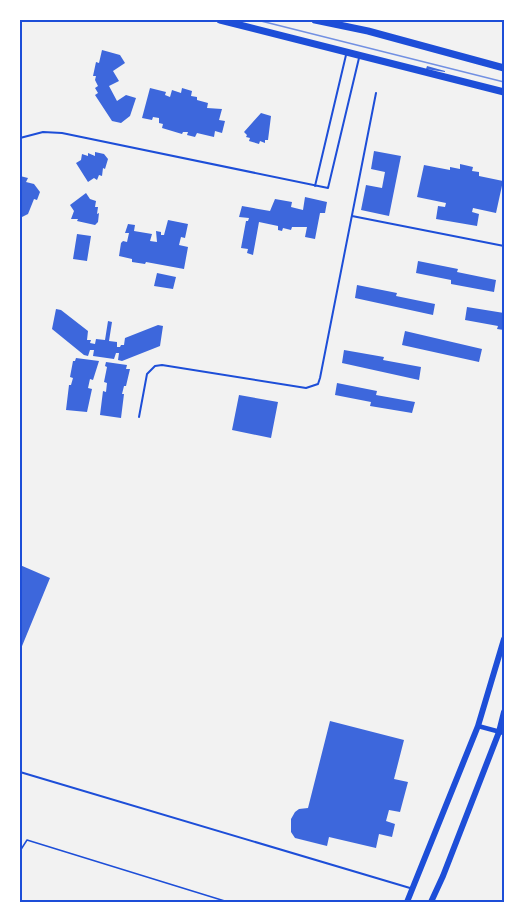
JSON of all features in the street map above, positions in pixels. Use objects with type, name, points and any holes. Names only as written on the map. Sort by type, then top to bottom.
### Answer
[{"type":"main road","points":[[220,20],[504,92]]},
{"type":"main road","points":[[315,20],[368,31],[504,68]]},
{"type":"main road","points":[[407,903],[478,726],[504,639]]},
{"type":"main road","points":[[431,903],[502,733],[504,712]]},
{"type":"street","points":[[478,726],[502,733]]},
{"type":"lane","points":[[315,186],[346,52]]},
{"type":"lane","points":[[20,138],[43,132],[62,133],[328,188],[359,56]]},
{"type":"lane","points":[[139,417],[147,374],[155,366],[162,365],[306,388],[318,384],[376,93]]},
{"type":"lane","points":[[352,216],[504,246]]},
{"type":"lane","points":[[20,772],[413,889]]},
{"type":"path","points":[[20,851],[27,840],[228,903]]},
{"type":"building","points":[[102,50],[120,55],[125,63],[113,71],[119,81],[109,86],[117,101],[126,95],[136,98],[130,116],[121,123],[112,121],[95,95],[98,93],[95,88],[98,86],[96,76],[93,76]]},
{"type":"building","points":[[427,66],[445,71],[445,72],[426,69]]},
{"type":"building","points":[[150,88],[166,92],[165,95],[170,97],[172,90],[181,93],[182,88],[192,91],[191,96],[197,97],[197,100],[208,103],[207,108],[222,109],[219,120],[225,121],[222,133],[215,131],[214,137],[197,133],[195,137],[187,135],[188,132],[182,134],[162,128],[163,124],[159,123],[159,118],[153,117],[152,120],[142,118]]},
{"type":"building","points":[[261,113],[271,116],[268,140],[265,140],[265,143],[260,141],[259,144],[249,141],[250,138],[246,137],[244,132]]},
{"type":"building","points":[[374,151],[401,156],[389,216],[361,210],[366,185],[382,188],[385,172],[371,169]]},
{"type":"building","points":[[95,152],[104,154],[108,159],[102,176],[99,175],[97,180],[94,178],[88,182],[76,163],[81,160],[82,154],[88,156],[88,153],[95,156]]},
{"type":"building","points":[[460,164],[473,167],[472,171],[479,172],[479,176],[503,181],[496,213],[473,208],[472,212],[479,214],[477,226],[436,219],[438,206],[445,207],[446,203],[417,197],[424,165],[450,170],[450,167],[460,169]]},
{"type":"building","points":[[20,176],[28,178],[26,182],[34,184],[40,192],[37,200],[34,199],[28,214],[20,218]]},
{"type":"building","points":[[86,193],[90,199],[96,201],[95,207],[98,207],[98,222],[95,225],[71,219],[74,211],[70,205]]},
{"type":"building","points":[[305,197],[327,202],[325,213],[320,213],[315,239],[305,237],[307,227],[292,227],[291,230],[283,228],[282,231],[278,230],[278,226],[259,222],[253,255],[247,253],[248,249],[241,248],[246,221],[249,218],[239,217],[242,206],[270,211],[275,199],[292,202],[291,207],[303,210]]},
{"type":"building","points":[[168,220],[188,224],[185,238],[181,237],[179,245],[188,247],[184,269],[146,262],[145,264],[132,262],[132,259],[119,256],[121,243],[127,242],[129,233],[125,233],[128,224],[135,225],[134,231],[152,234],[150,241],[157,242],[156,231],[164,235]]},
{"type":"building","points":[[77,234],[91,236],[87,261],[73,259]]},
{"type":"building","points":[[418,261],[496,280],[494,292],[451,284],[451,280],[416,273]]},
{"type":"building","points":[[157,273],[176,277],[173,289],[154,286]]},
{"type":"building","points":[[357,285],[435,304],[433,315],[355,298]]},
{"type":"building","points":[[467,307],[504,313],[504,330],[497,329],[498,326],[465,320]]},
{"type":"building","points":[[56,309],[61,310],[88,331],[87,340],[91,340],[90,343],[95,344],[96,339],[105,340],[108,321],[112,322],[109,341],[117,342],[117,347],[124,345],[125,338],[158,325],[163,326],[160,346],[122,361],[118,360],[119,353],[116,353],[114,359],[93,356],[94,350],[90,350],[88,356],[84,355],[52,329]]},
{"type":"building","points":[[405,331],[482,349],[479,362],[402,345]]},
{"type":"building","points":[[344,350],[421,367],[419,380],[342,363]]},
{"type":"building","points":[[76,358],[99,361],[93,380],[90,379],[88,388],[92,389],[87,412],[66,410],[69,385],[73,378],[70,377],[73,361]]},
{"type":"building","points":[[106,362],[127,365],[126,369],[130,369],[122,394],[124,394],[121,418],[100,415],[103,391],[106,392],[107,383],[104,382]]},
{"type":"building","points":[[337,383],[377,391],[376,395],[415,402],[412,413],[370,406],[371,402],[335,395]]},
{"type":"building","points":[[239,395],[278,402],[271,438],[232,430]]},
{"type":"building","points":[[20,565],[50,578],[20,651]]},
{"type":"building","points":[[330,721],[404,740],[394,779],[408,782],[400,812],[389,810],[386,821],[395,824],[392,837],[379,834],[376,848],[329,837],[327,846],[295,838],[291,832],[291,819],[295,812],[308,808]]},
{"type":"tram line","points":[[257,20],[504,82]]}]
